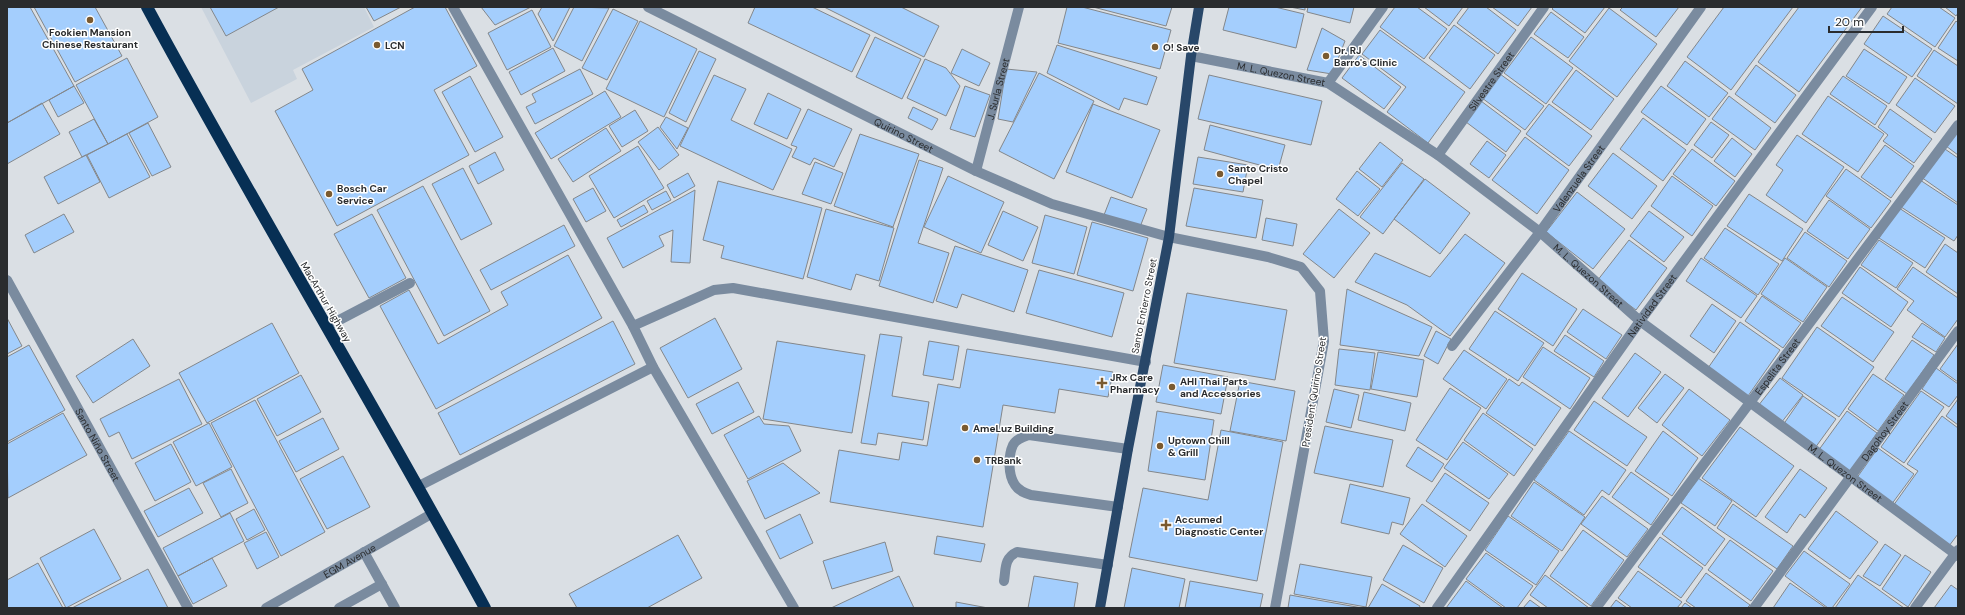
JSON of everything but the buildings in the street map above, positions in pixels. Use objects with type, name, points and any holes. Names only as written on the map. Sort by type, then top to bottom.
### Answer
[{"type":"highway","name":"MacArthur Highway","points":[[148,7],[197,100],[326,327],[419,486],[486,608]]},
{"type":"main road","name":"Santo Entierro Street","points":[[1100,608],[1128,449],[1169,237],[1191,56],[1199,7]]},
{"type":"street","points":[[453,7],[633,326],[653,367],[794,608]]},
{"type":"street","name":"Quirino Street","points":[[648,7],[976,171],[1052,204],[1169,237]]},
{"type":"street","name":"J. Surla Street","points":[[976,171],[1019,7]]},
{"type":"street","points":[[1328,83],[1382,7]]},
{"type":"street","name":"Silvestre Street","points":[[1438,155],[1544,7]]},
{"type":"street","name":"Valenzuela Street","points":[[1452,346],[1540,232],[1701,7]]},
{"type":"street","name":"Natividad Street","points":[[1437,608],[1640,321],[1872,7]]},
{"type":"street","name":"M. L. Quezon Street","points":[[1191,56],[1328,83],[1438,155],[1540,232],[1640,321],[1850,477],[1957,554]]},
{"type":"street","name":"Espelita Street","points":[[1596,608],[1958,125]]},
{"type":"street","name":"President Quirino Street","points":[[1169,237],[1268,257],[1301,267],[1320,291],[1324,341],[1275,608]]},
{"type":"street","name":"Santo Niño Street","points":[[7,280],[188,608]]},
{"type":"street","points":[[326,327],[410,283]]},
{"type":"street","points":[[633,326],[714,290],[733,288],[1146,362]]},
{"type":"street","name":"Dagohoy Street","points":[[1754,608],[1958,331]]},
{"type":"street","points":[[419,486],[653,367]]},
{"type":"street","points":[[1118,507],[1031,495],[1021,491],[1014,485],[1009,464],[1013,445],[1020,438],[1029,435],[1128,449]]},
{"type":"street","name":"EGM Avenue","points":[[266,608],[434,513]]},
{"type":"street","points":[[364,552],[395,608]]},
{"type":"street","points":[[1004,582],[1006,560],[1010,555],[1017,552],[1108,565]]},
{"type":"street","points":[[1915,608],[1957,554]]},
{"type":"street","points":[[339,608],[382,584]]},
{"type":"shaded area","points":[[201,7],[364,7],[374,27],[293,70],[297,79],[251,103]]},
{"type":"place","name":"Fookien Mansion Chinese Restaurant","points":[[90,20]]},
{"type":"place","name":"LCN","points":[[377,45]]},
{"type":"place","name":"O! Save","points":[[1155,47]]},
{"type":"place","name":"Dr. RJ Barro's Clinic","points":[[1326,56]]},
{"type":"place","name":"Santo Cristo Chapel","points":[[1220,174]]},
{"type":"place","name":"Bosch Car Service","points":[[329,194]]},
{"type":"place","name":"JRx Care Pharmacy","points":[[1102,383]]},
{"type":"place","name":"AHI Thai Parts and Accessories","points":[[1172,387]]},
{"type":"place","name":"AmeLuz Building","points":[[965,428]]},
{"type":"place","name":"Uptown Chill & Grill","points":[[1160,446]]},
{"type":"place","name":"TRBank","points":[[977,460]]},
{"type":"place","name":"Accumed Diagnostic Center","points":[[1166,525]]}]
